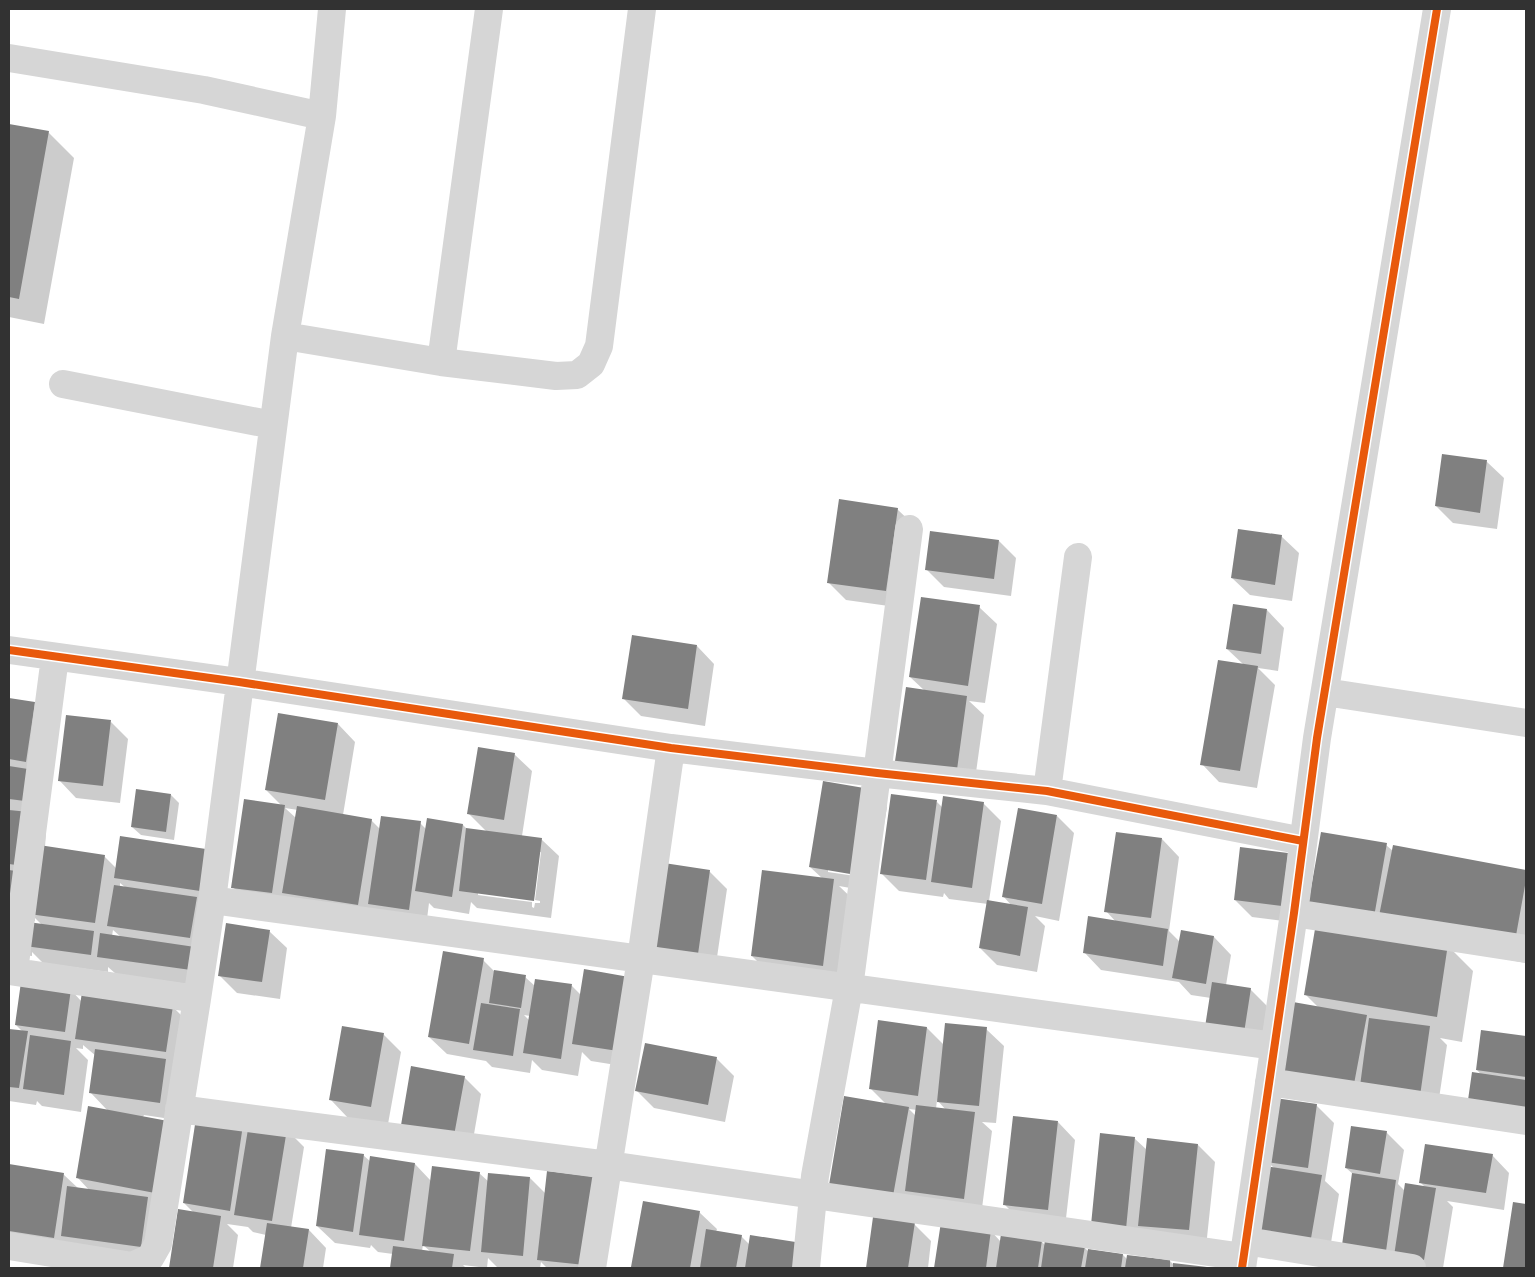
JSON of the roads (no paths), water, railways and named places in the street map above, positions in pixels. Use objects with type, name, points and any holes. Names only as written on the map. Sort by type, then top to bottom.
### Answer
[{"type":"street","points":[[9,1246],[132,1266],[150,1258],[158,1244],[212,900],[285,336],[322,116],[332,9]]},
{"type":"street","points":[[441,362],[489,9]]},
{"type":"street","points":[[285,336],[441,362],[556,376],[577,375],[591,364],[599,346],[642,9]]},
{"type":"street","points":[[1244,1255],[1325,692],[1437,9]]},
{"type":"street","points":[[9,58],[204,90],[322,116]]},
{"type":"street","points":[[63,384],[273,425]]},
{"type":"street","points":[[806,1268],[813,1195],[849,988],[909,529]]},
{"type":"street","points":[[1047,791],[1078,558]]},
{"type":"street","points":[[9,650],[239,682],[672,748],[1047,791],[1303,842]]},
{"type":"street","points":[[56,657],[11,971],[197,999]]},
{"type":"street","points":[[1325,692],[1526,723]]},
{"type":"street","points":[[592,1268],[672,748]]},
{"type":"street","points":[[212,900],[1274,1046]]},
{"type":"street","points":[[1294,914],[1526,949]]},
{"type":"street","points":[[1269,1082],[1526,1121]]},
{"type":"street","points":[[179,1109],[608,1165],[1244,1255],[1412,1268]]}]
